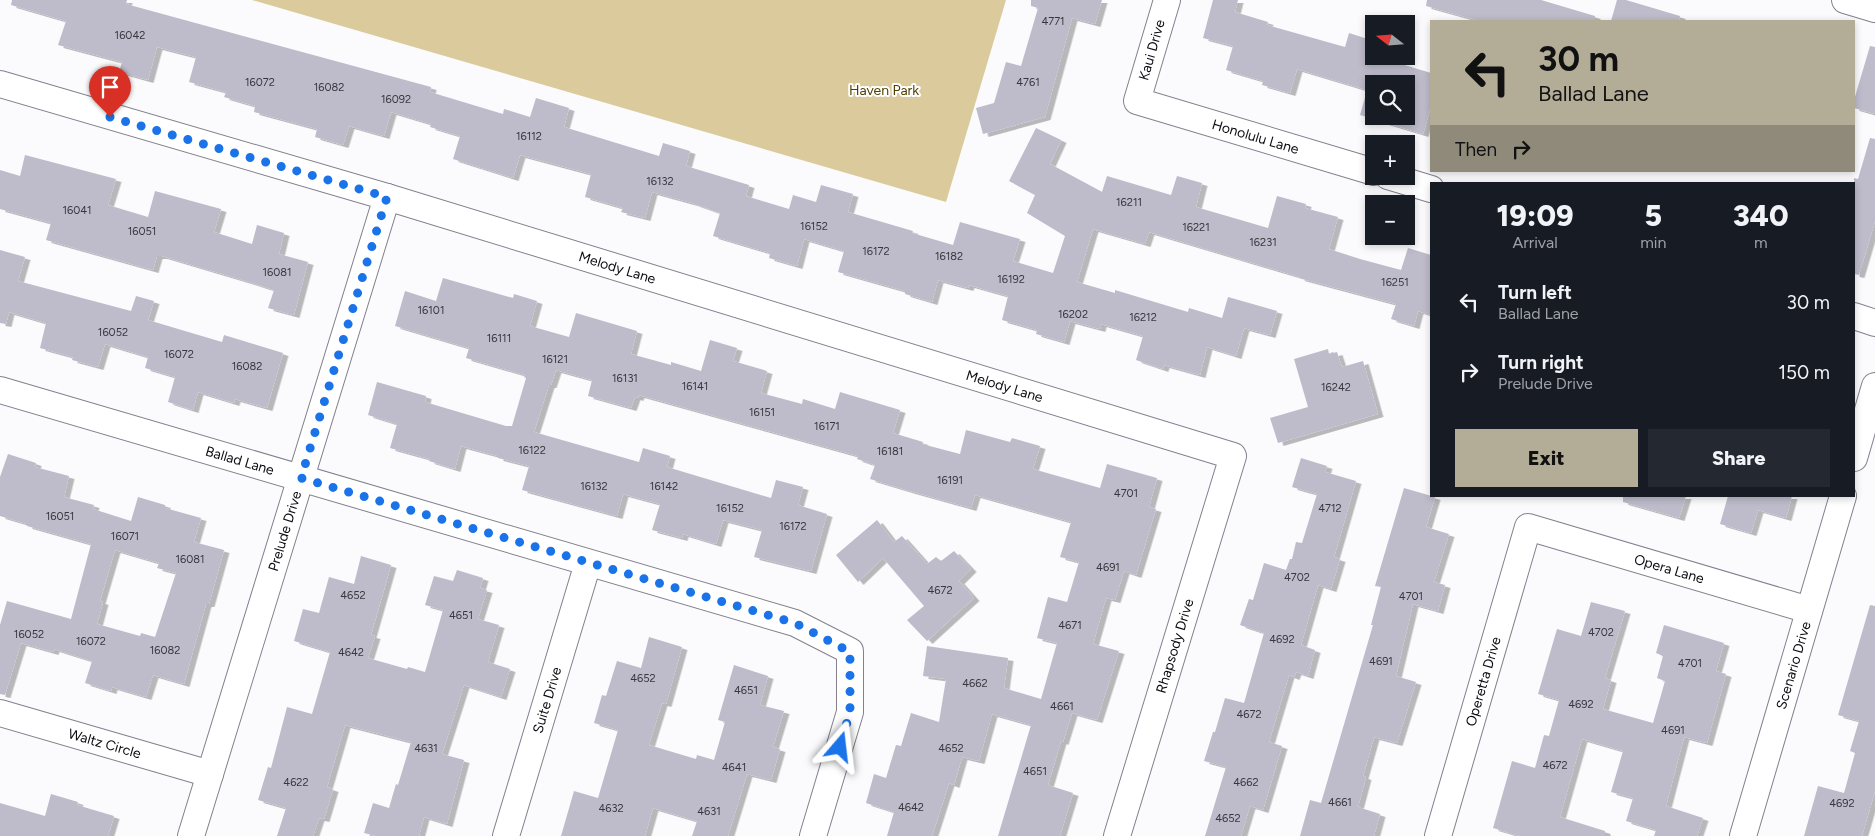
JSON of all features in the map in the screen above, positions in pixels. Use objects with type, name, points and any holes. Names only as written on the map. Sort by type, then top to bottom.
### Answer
[{"type":"street","name":"Kaui Drive","points":[[1137,101],[1167,0]]},
{"type":"street","points":[[1845,0],[1875,9]]},
{"type":"street","name":"Melody Lane","points":[[0,84],[387,197],[1233,456]]},
{"type":"street","name":"Honolulu Lane","points":[[1137,101],[1365,169]]},
{"type":"street","points":[[1415,184],[1430,189]]},
{"type":"street","name":"Prelude Drive","points":[[191,836],[387,197]]},
{"type":"street","points":[[1855,316],[1875,323]]},
{"type":"street","points":[[1855,455],[1875,386]]},
{"type":"street","name":"Ballad Lane","points":[[0,390],[795,623],[850,652],[850,712],[813,836]]},
{"type":"street","name":"Rhapsody Drive","points":[[1118,836],[1233,456]]},
{"type":"street","name":"Scenario Drive","points":[[1743,836],[1843,497]]},
{"type":"street","name":"Opera Lane","points":[[1528,527],[1809,610]]},
{"type":"street","name":"Operetta Drive","points":[[1438,836],[1528,527]]},
{"type":"street","name":"Suite Drive","points":[[506,836],[588,562]]},
{"type":"street","name":"Waltz Circle","points":[[0,714],[210,774]]},
{"type":"green space","name":"Haven Park","points":[[252,0],[1006,0],[946,202]]},
{"type":"building","points":[[12,0],[127,0],[126,4],[431,87],[430,92],[503,114],[504,109],[530,117],[536,98],[569,108],[564,127],[659,156],[663,143],[690,151],[686,166],[749,185],[746,196],[789,209],[793,195],[816,202],[821,185],[853,194],[848,212],[953,245],[960,222],[1020,239],[1013,261],[1053,273],[1065,236],[1027,213],[1035,195],[1009,181],[1036,128],[1061,140],[1050,164],[1102,192],[1107,176],[1171,195],[1177,176],[1202,183],[1196,207],[1268,228],[1277,196],[1306,204],[1305,208],[1338,217],[1329,249],[1360,259],[1401,270],[1408,248],[1430,255],[1430,315],[1418,311],[1414,326],[1391,319],[1396,304],[1299,278],[1149,232],[1145,244],[1093,229],[1077,282],[1115,293],[1115,290],[1188,312],[1189,308],[1222,318],[1228,297],[1277,311],[1270,335],[1244,328],[1236,356],[1207,347],[1200,375],[1164,365],[1163,369],[1136,360],[1143,336],[1101,324],[1100,329],[1070,321],[1064,342],[1036,334],[1037,330],[1002,320],[1008,296],[969,285],[968,288],[938,280],[932,302],[905,294],[905,291],[838,272],[844,251],[804,239],[797,266],[769,258],[770,253],[713,236],[720,213],[692,203],[652,192],[645,218],[621,212],[623,208],[585,197],[591,174],[520,155],[513,178],[453,159],[460,136],[430,127],[431,124],[391,112],[384,136],[349,126],[343,145],[315,137],[317,129],[254,112],[255,106],[224,97],[226,92],[189,82],[196,57],[157,47],[148,80],[119,72],[122,62],[58,45],[66,21],[11,5]]},
{"type":"building","points":[[1031,0],[1102,0],[1095,24],[1072,18],[1045,117],[983,134],[976,108],[994,103],[1006,62],[1021,66],[1038,8],[1031,6]]},
{"type":"building","points":[[1213,0],[1238,0],[1235,12],[1268,22],[1267,25],[1345,47],[1349,33],[1365,38],[1365,65],[1405,65],[1430,73],[1430,110],[1423,134],[1393,125],[1415,125],[1415,75],[1365,75],[1365,89],[1297,69],[1290,93],[1262,85],[1263,81],[1226,70],[1233,46],[1203,38]]},
{"type":"building","points":[[1427,0],[1541,0],[1595,16],[1595,20],[1476,20],[1426,6]]},
{"type":"building","points":[[1617,0],[1626,0],[1680,16],[1679,20],[1611,20]]},
{"type":"building","points":[[1870,46],[1875,47],[1875,114],[1855,108],[1855,97]]},
{"type":"building","points":[[1365,97],[1365,117],[1360,115]]},
{"type":"building","points":[[1870,138],[1875,139],[1875,221],[1859,275],[1855,274],[1854,178],[1858,179]]},
{"type":"building","points":[[25,155],[116,179],[108,205],[148,217],[155,191],[221,209],[214,232],[252,244],[257,225],[284,233],[279,254],[308,262],[294,315],[268,308],[274,290],[246,281],[162,256],[157,256],[153,270],[46,240],[51,223],[0,209],[0,170],[20,176]]},
{"type":"building","points":[[0,250],[25,257],[18,281],[131,311],[136,296],[154,301],[148,320],[222,342],[224,335],[283,353],[267,408],[235,399],[234,403],[198,392],[193,410],[168,402],[175,377],[145,368],[148,357],[105,344],[98,367],[72,360],[73,357],[40,348],[46,323],[9,312],[6,324],[0,323]]},
{"type":"building","points":[[443,278],[513,298],[514,294],[537,301],[530,326],[569,337],[576,313],[637,331],[631,354],[671,365],[671,362],[701,371],[710,340],[737,348],[733,361],[767,371],[761,393],[802,404],[803,399],[835,409],[840,392],[900,410],[893,433],[923,442],[922,444],[960,454],[966,430],[1010,442],[1012,438],[1040,446],[1033,469],[1100,488],[1107,464],[1157,478],[1149,507],[1156,509],[1136,575],[1124,571],[1115,600],[1106,598],[1093,644],[1119,651],[1097,720],[1072,713],[1063,742],[1061,741],[1048,785],[1073,793],[1060,836],[998,836],[1031,725],[992,714],[979,761],[962,757],[954,785],[949,783],[932,836],[887,836],[894,812],[866,803],[874,774],[886,778],[896,745],[901,746],[911,713],[939,722],[946,679],[923,676],[927,646],[1008,658],[1004,688],[1041,699],[1057,643],[1037,638],[1048,597],[1067,602],[1079,562],[1060,557],[1071,522],[975,495],[971,508],[910,491],[870,479],[875,465],[857,459],[858,456],[639,395],[638,398],[635,397],[631,408],[588,396],[592,380],[556,370],[551,385],[549,385],[534,432],[639,462],[643,448],[670,456],[667,467],[771,498],[776,480],[803,487],[798,505],[827,514],[811,571],[754,557],[762,530],[723,520],[716,544],[683,534],[682,538],[652,530],[660,504],[623,494],[617,516],[522,490],[529,466],[498,458],[498,456],[461,446],[455,469],[429,461],[430,459],[390,448],[397,424],[368,415],[377,382],[426,396],[425,402],[506,426],[512,426],[526,378],[524,377],[525,375],[466,358],[469,348],[395,326],[405,291],[436,301]]},
{"type":"building","points":[[1328,349],[1329,354],[1337,352],[1342,367],[1363,361],[1378,414],[1278,443],[1270,418],[1308,407],[1294,359]]},
{"type":"building","points":[[8,454],[36,463],[35,467],[69,476],[64,497],[94,505],[93,509],[131,521],[138,497],[165,505],[165,508],[201,518],[194,542],[224,550],[209,604],[206,604],[184,684],[153,675],[146,697],[112,687],[111,691],[85,683],[92,661],[54,649],[53,652],[21,643],[5,695],[0,694],[0,625],[7,601],[71,619],[91,544],[27,526],[27,524],[0,516],[0,477]],"holes":[[[115,550],[159,563],[157,568],[176,573],[155,637],[141,633],[140,636],[97,624],[103,602],[100,601]]]},
{"type":"building","points":[[1301,458],[1327,466],[1325,472],[1356,481],[1334,557],[1340,559],[1331,589],[1318,585],[1301,645],[1315,650],[1308,676],[1296,672],[1294,677],[1289,675],[1269,742],[1282,746],[1263,810],[1250,806],[1241,836],[1205,836],[1226,767],[1204,761],[1225,698],[1244,703],[1264,633],[1240,625],[1249,599],[1253,600],[1264,563],[1286,570],[1290,559],[1292,559],[1296,542],[1302,543],[1317,494],[1292,487]]},
{"type":"building","points":[[1404,488],[1435,497],[1426,527],[1449,534],[1434,582],[1445,585],[1438,611],[1413,604],[1396,676],[1416,682],[1397,743],[1374,737],[1363,776],[1366,777],[1358,807],[1380,814],[1374,836],[1300,836],[1310,800],[1321,803],[1373,625],[1371,625],[1381,587],[1375,586]]},
{"type":"building","points":[[1623,497],[1686,497],[1679,518],[1623,502]]},
{"type":"building","points":[[1728,497],[1792,497],[1786,518],[1758,510],[1751,533],[1720,524]]},
{"type":"building","points":[[877,520],[894,542],[902,536],[927,564],[936,557],[941,561],[954,551],[971,569],[959,581],[974,598],[927,641],[907,620],[924,606],[883,558],[858,582],[836,555]]},
{"type":"building","points":[[361,556],[391,565],[371,635],[375,636],[368,658],[425,672],[443,610],[425,605],[434,576],[453,581],[457,570],[483,578],[480,588],[487,590],[478,619],[499,625],[488,662],[510,669],[501,697],[464,685],[442,754],[464,760],[447,824],[424,817],[419,836],[376,836],[364,833],[373,803],[389,808],[411,742],[345,725],[327,787],[333,789],[324,819],[319,818],[313,836],[277,836],[286,808],[258,800],[268,767],[271,768],[287,707],[312,714],[330,652],[294,641],[303,609],[319,613],[329,577],[354,584]]},
{"type":"building","points":[[1591,602],[1625,611],[1605,678],[1611,680],[1603,709],[1653,723],[1665,681],[1657,678],[1663,656],[1656,653],[1664,625],[1724,643],[1716,671],[1726,674],[1707,743],[1684,737],[1666,806],[1703,818],[1697,836],[1654,836],[1656,830],[1626,821],[1633,798],[1611,792],[1623,751],[1582,739],[1560,817],[1605,831],[1605,836],[1520,836],[1493,828],[1512,761],[1535,768],[1544,735],[1549,736],[1559,700],[1538,694],[1557,629],[1581,636]]},
{"type":"building","points":[[1870,605],[1875,606],[1875,791],[1862,836],[1804,836],[1818,786],[1844,793],[1855,753],[1850,751],[1859,721],[1838,715]]},
{"type":"building","points":[[649,637],[682,647],[666,704],[662,703],[649,745],[696,759],[697,755],[714,760],[725,722],[718,720],[734,665],[768,676],[760,705],[784,711],[773,747],[780,749],[771,780],[747,774],[728,836],[692,836],[697,821],[653,808],[645,836],[561,836],[574,791],[598,798],[618,730],[594,723],[602,695],[606,696],[617,661],[641,668]]},
{"type":"building","points":[[51,794],[78,802],[77,805],[114,816],[108,836],[0,836],[0,803],[45,816]]},
{"type":"route","points":[[110,117],[387,197],[301,478],[795,623],[850,652],[850,712],[840,747]]}]
